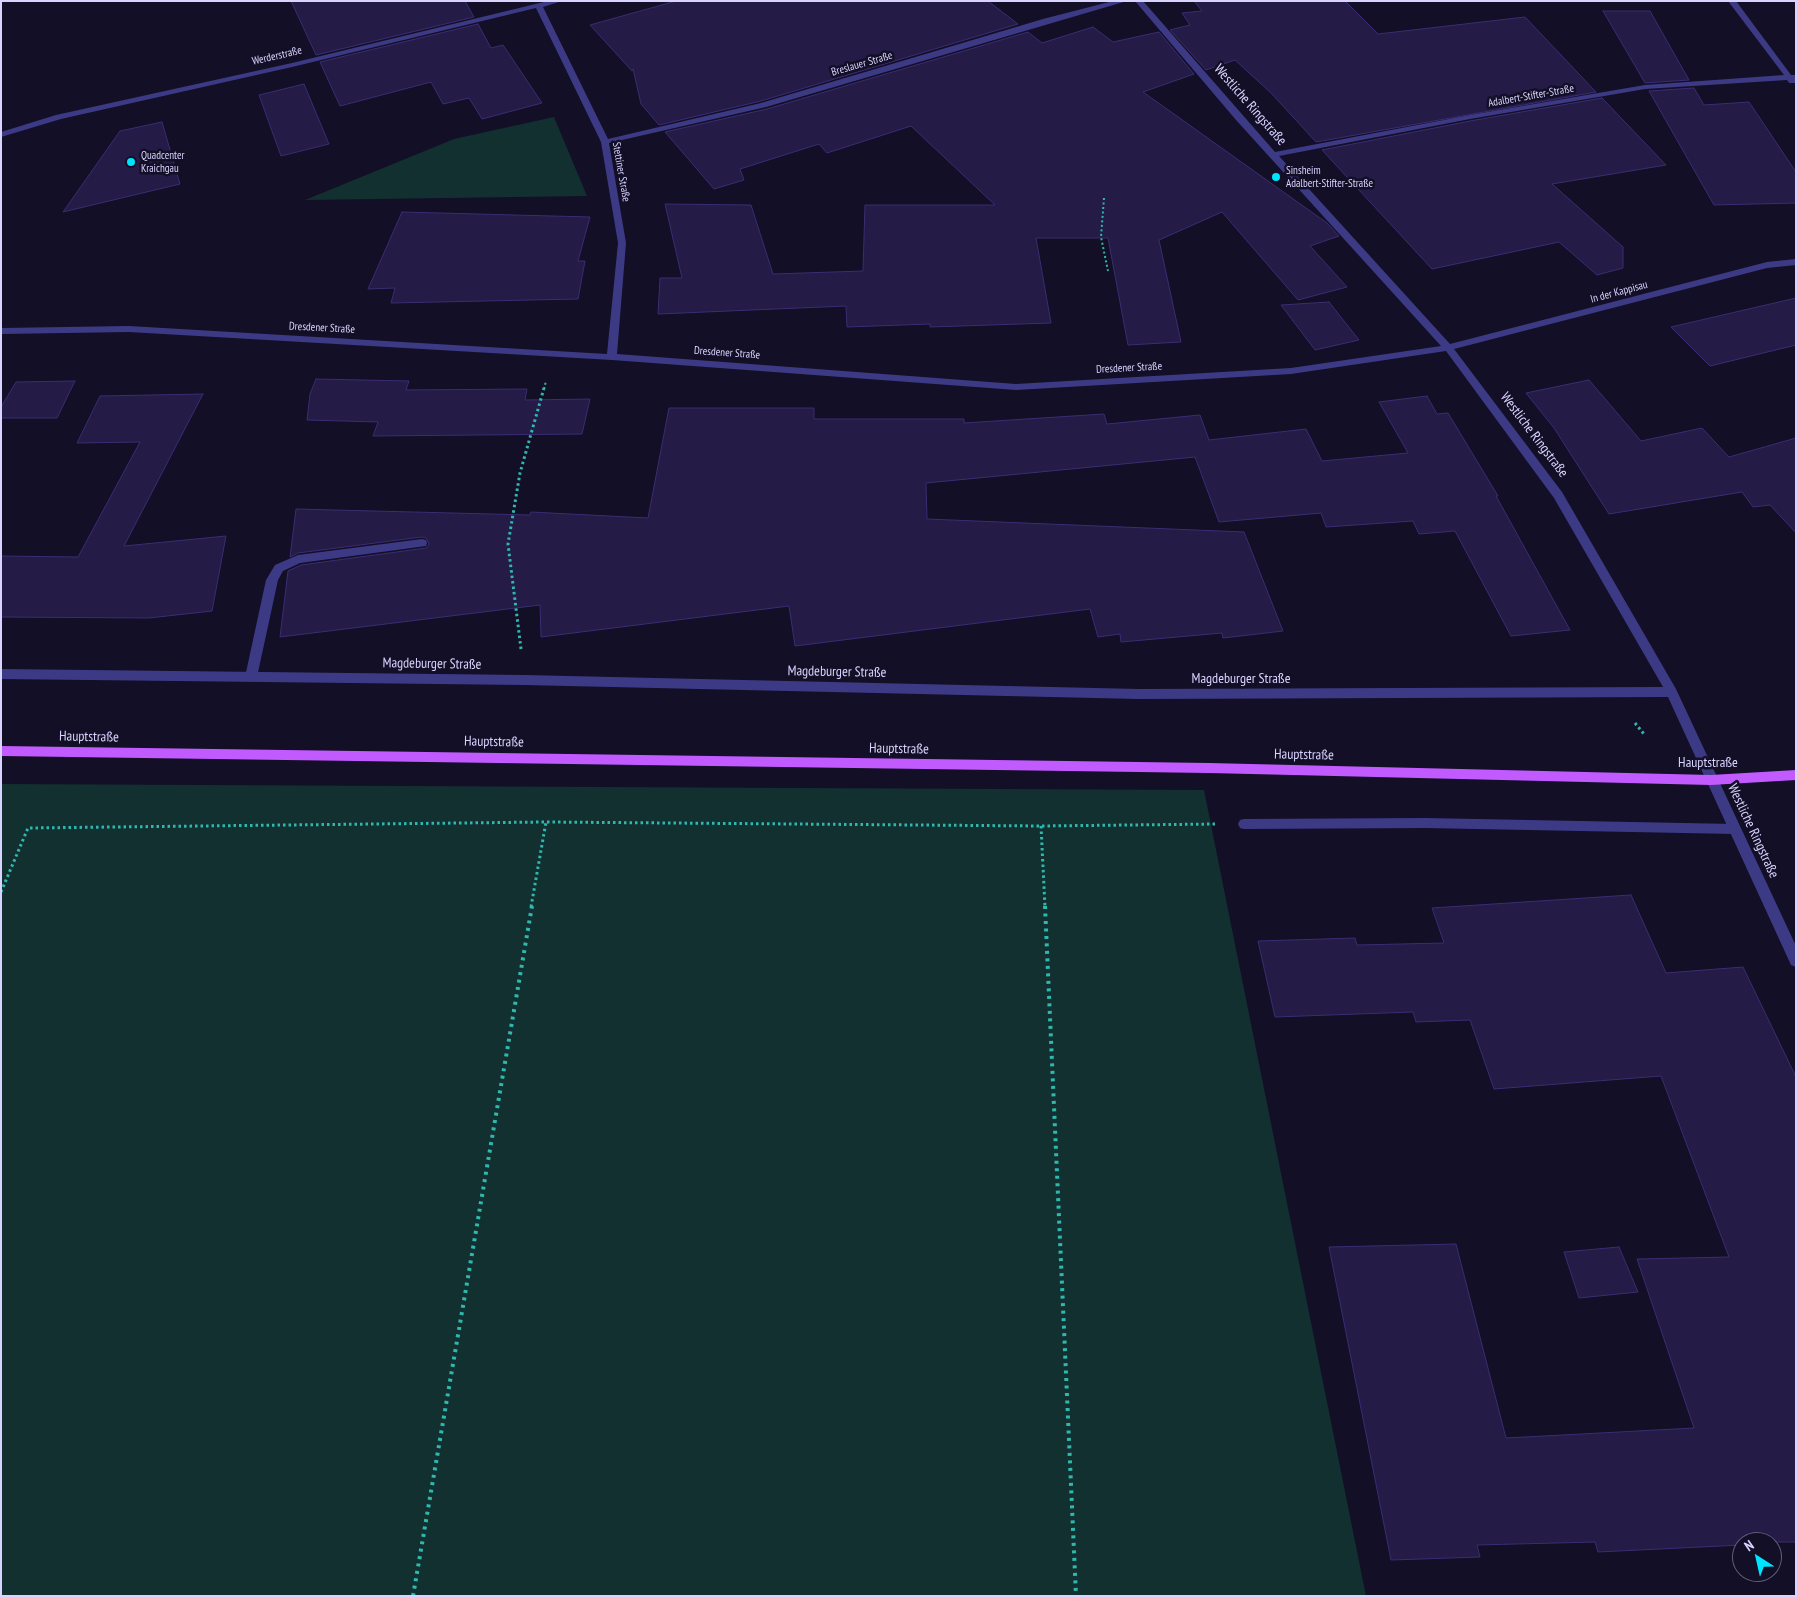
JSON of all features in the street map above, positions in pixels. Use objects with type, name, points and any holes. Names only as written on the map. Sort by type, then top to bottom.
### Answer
[{"type":"main road","name":"Hauptstraße","points":[[1,751],[1219,768],[1711,780],[1796,775]]},
{"type":"street","name":"Werderstraße","points":[[1,135],[59,117],[558,1]]},
{"type":"street","name":"Breslauer Straße","points":[[605,142],[763,105],[1046,21],[1123,1]]},
{"type":"street","name":"Westliche Ringstraße","points":[[1139,1],[1273,155],[1448,348],[1558,495],[1672,692],[1796,961]]},
{"type":"street","points":[[1732,1],[1792,77],[1796,86]]},
{"type":"street","name":"Stettiner Straße","points":[[539,6],[605,142],[622,243],[612,356]]},
{"type":"street","name":"Adalbert-Stifter-Straße","points":[[1273,155],[1645,87],[1792,77]]},
{"type":"street","name":"In der Kappisau","points":[[1448,348],[1767,265],[1796,262]]},
{"type":"street","name":"Dresdener Straße","points":[[1,331],[129,329],[612,356],[1016,387],[1291,372],[1448,348]]},
{"type":"street","points":[[251,677],[272,580],[279,568],[298,558],[422,543]]},
{"type":"street","name":"Magdeburger Straße","points":[[1,674],[524,680],[1139,694],[1672,692]]},
{"type":"street","points":[[1244,824],[1425,823],[1735,829]]},
{"type":"path","points":[[1104,198],[1101,237],[1108,271]]},
{"type":"path","points":[[524,680],[508,544],[520,473],[554,353]]},
{"type":"path","points":[[413,1596],[546,822]]},
{"type":"path","points":[[1,892],[28,828],[546,822],[1041,826],[1244,824]]},
{"type":"path","points":[[1041,826],[1076,1596]]},
{"type":"green space","points":[[554,117],[587,196],[305,200],[454,139]]},
{"type":"green space","points":[[1,784],[1204,790],[1366,1596],[1,1596]]},
{"type":"building","points":[[291,1],[465,1],[474,17],[316,55]]},
{"type":"building","points":[[676,1],[988,1],[1018,24],[761,101],[659,125],[641,104],[633,69],[632,71],[590,25]]},
{"type":"building","points":[[1194,1],[1345,1],[1378,34],[1525,17],[1596,92],[1316,142],[1271,93],[1235,60],[1206,70],[1170,30],[1190,25],[1182,13],[1202,11]]},
{"type":"building","points":[[1603,11],[1650,11],[1689,80],[1645,83]]},
{"type":"building","points":[[478,24],[491,48],[503,45],[542,103],[482,119],[469,98],[443,104],[431,82],[340,106],[320,62]]},
{"type":"building","points":[[1093,27],[1113,42],[1159,32],[1194,74],[1143,92],[1327,223],[1339,236],[1310,246],[1347,287],[1298,300],[1222,212],[1159,240],[1181,342],[1128,345],[1108,238],[1036,238],[1051,323],[930,327],[930,324],[847,327],[846,306],[658,314],[660,278],[682,278],[665,204],[751,205],[773,274],[863,271],[865,205],[995,205],[911,126],[827,153],[819,144],[740,169],[744,180],[714,189],[665,132],[767,109],[1028,32],[1042,43]]},
{"type":"building","points":[[304,84],[329,144],[281,156],[259,95]]},
{"type":"building","points":[[1694,88],[1704,105],[1749,102],[1796,172],[1796,203],[1714,205],[1649,91]]},
{"type":"building","points":[[1602,98],[1666,165],[1552,184],[1623,247],[1623,268],[1597,275],[1559,242],[1432,269],[1322,150],[1470,121]]},
{"type":"building","name":"Quadcenter Kraichgau","points":[[162,122],[180,184],[63,212],[120,131]]},
{"type":"building","points":[[402,212],[590,217],[578,261],[585,261],[578,299],[391,303],[395,288],[368,289]]},
{"type":"building","points":[[1796,298],[1796,345],[1710,366],[1671,327]]},
{"type":"building","points":[[1329,302],[1359,340],[1315,350],[1281,305]]},
{"type":"building","points":[[316,379],[409,381],[406,390],[527,389],[525,400],[590,399],[582,434],[373,436],[378,422],[307,420],[310,394]]},
{"type":"building","points":[[1589,380],[1641,441],[1702,428],[1729,457],[1796,438],[1796,533],[1770,505],[1753,507],[1742,492],[1609,514],[1554,428],[1526,393]]},
{"type":"building","points":[[75,381],[57,418],[1,418],[1,407],[16,382]]},
{"type":"building","points":[[203,394],[124,546],[226,536],[212,611],[149,618],[1,617],[1,556],[78,557],[140,442],[77,443],[100,396]]},
{"type":"building","points":[[1427,396],[1437,414],[1448,413],[1498,496],[1496,496],[1570,630],[1511,636],[1455,531],[1419,534],[1413,521],[1326,527],[1321,513],[1219,522],[1195,457],[926,483],[927,519],[1244,532],[1283,631],[1223,638],[1222,633],[1121,642],[1120,634],[1098,637],[1090,609],[795,646],[789,606],[541,637],[540,605],[280,637],[288,571],[301,565],[426,548],[429,544],[426,538],[422,537],[298,553],[290,557],[296,509],[530,515],[531,512],[648,518],[669,408],[814,408],[814,419],[964,419],[964,423],[1104,414],[1107,424],[1200,415],[1209,440],[1306,429],[1322,461],[1408,453],[1379,402]]},
{"type":"building","points":[[1631,895],[1666,973],[1743,967],[1796,1077],[1796,1542],[1782,1542],[1782,1532],[1732,1532],[1732,1545],[1598,1552],[1595,1542],[1477,1545],[1480,1557],[1391,1560],[1329,1247],[1456,1244],[1506,1438],[1694,1428],[1637,1259],[1729,1257],[1661,1076],[1494,1089],[1470,1020],[1416,1022],[1413,1012],[1275,1017],[1258,941],[1355,938],[1357,945],[1444,943],[1432,908]]},
{"type":"building","points":[[1619,1247],[1638,1292],[1579,1298],[1564,1252]]},
{"type":"place","name":"Quadcenter Kraichgau","points":[[131,162]]},
{"type":"place","name":"Sinsheim Adalbert-Stifter-Straße","points":[[1276,177]]}]
